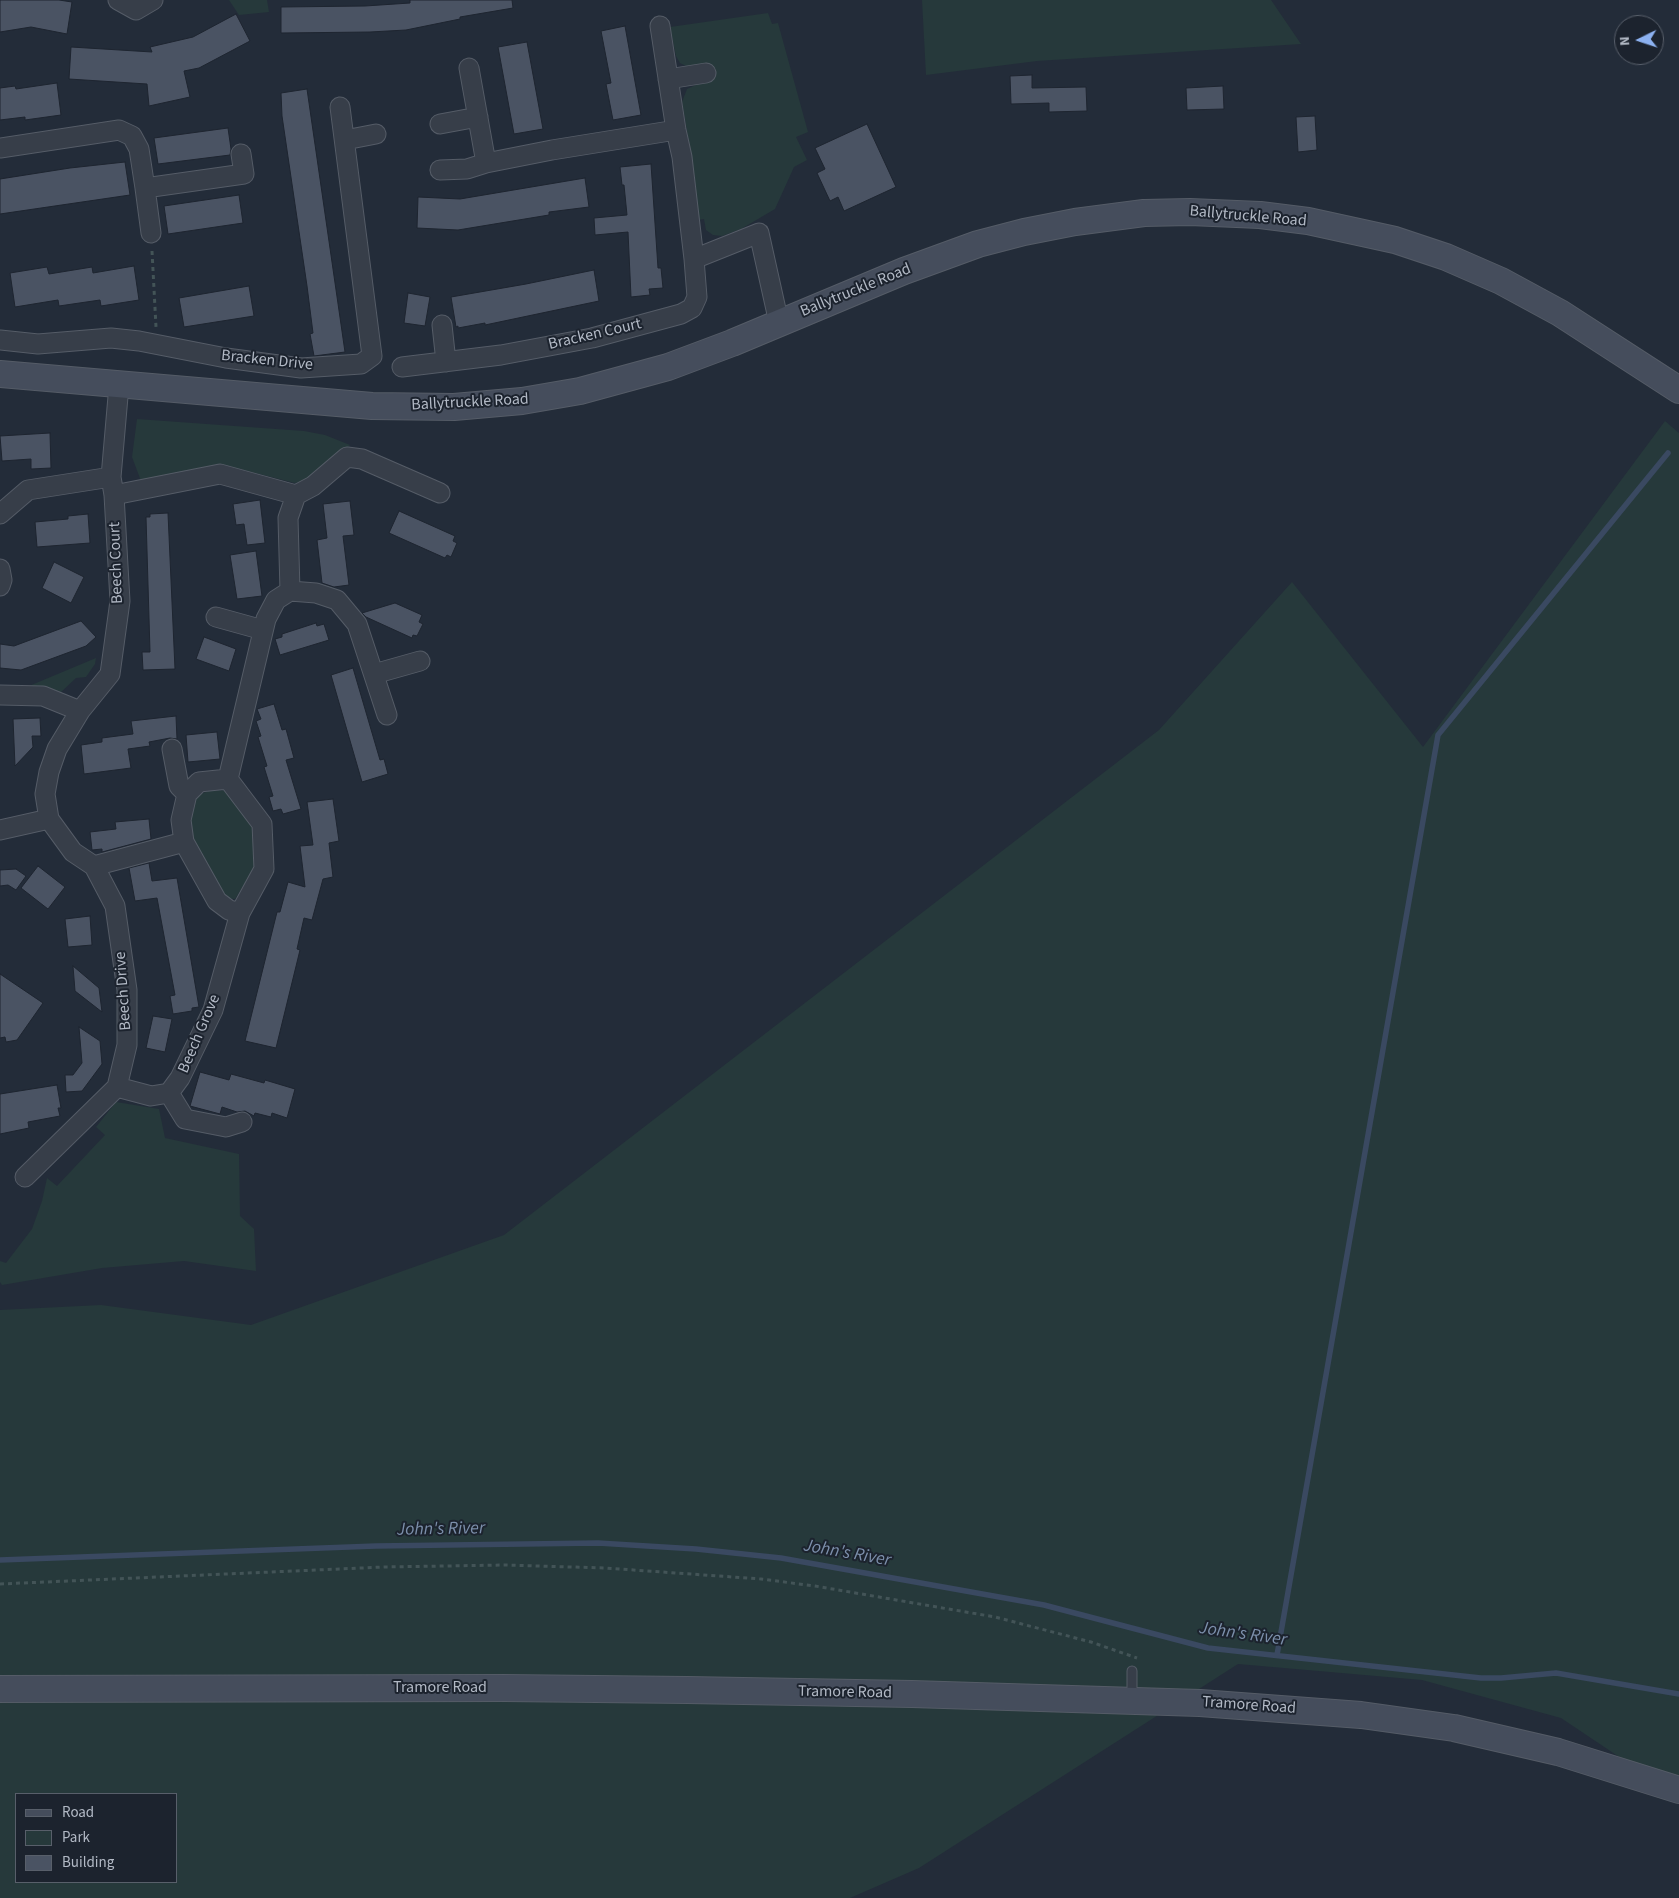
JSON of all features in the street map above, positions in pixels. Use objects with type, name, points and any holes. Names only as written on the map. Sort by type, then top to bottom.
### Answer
[{"type":"street","points":[[118,0],[136,10],[153,0]]},
{"type":"street","name":"Bracken Court","points":[[402,367],[501,355],[592,338],[681,314],[692,308],[697,297],[694,259],[682,157],[660,26]]},
{"type":"street","points":[[469,68],[486,162]]},
{"type":"street","points":[[668,79],[706,73]]},
{"type":"street","name":"Bracken Drive","points":[[0,340],[38,344],[103,338],[139,341],[226,358],[301,368],[361,364],[372,356],[340,107]]},
{"type":"street","points":[[440,124],[478,117]]},
{"type":"street","points":[[0,148],[119,130],[132,136],[139,149],[151,233]]},
{"type":"street","points":[[440,170],[467,168],[486,162],[552,150],[676,130]]},
{"type":"street","points":[[344,140],[376,134]]},
{"type":"street","points":[[145,188],[244,174],[241,154]]},
{"type":"street","name":"Ballytruckle Road","points":[[0,374],[390,406],[454,407],[500,404],[580,391],[639,376],[707,353],[934,260],[978,244],[1024,232],[1075,222],[1144,213],[1190,212],[1260,215],[1308,221],[1364,232],[1412,246],[1471,267],[1560,312],[1679,390]]},
{"type":"street","points":[[694,259],[759,233],[779,323]]},
{"type":"street","points":[[442,325],[446,362]]},
{"type":"street","name":"Beech Court","points":[[80,711],[110,674],[120,601],[114,495],[111,476],[120,385]]},
{"type":"street","points":[[290,591],[288,518],[296,495],[313,486],[347,457],[362,459],[440,492]]},
{"type":"street","points":[[114,495],[220,474],[296,495]]},
{"type":"street","points":[[0,514],[28,490],[111,476]]},
{"type":"street","points":[[0,569],[2,580],[0,586]]},
{"type":"street","points":[[240,913],[229,910],[218,901],[184,842],[181,820],[188,794],[199,782],[228,779],[266,618],[276,600],[290,591],[316,593],[337,600],[357,624],[387,715]]},
{"type":"street","points":[[216,617],[263,630]]},
{"type":"street","points":[[374,674],[420,661]]},
{"type":"street","points":[[0,695],[43,696],[80,711]]},
{"type":"street","name":"Beech Drive","points":[[80,711],[57,750],[49,772],[45,794],[49,819],[73,852],[94,866],[115,906],[127,990],[127,1045],[116,1087]]},
{"type":"street","points":[[172,749],[179,786],[188,794]]},
{"type":"street","name":"Beech Grove","points":[[169,1093],[180,1078],[213,1010],[240,913],[264,869],[262,824],[228,779]]},
{"type":"street","points":[[0,830],[49,819]]},
{"type":"street","points":[[94,866],[184,842]]},
{"type":"street","points":[[25,1177],[116,1087],[151,1096],[169,1093],[186,1120],[226,1127],[242,1122]]},
{"type":"street","name":"Tramore Road","points":[[0,1689],[504,1688],[854,1693],[1132,1700],[1318,1711],[1454,1728],[1558,1752],[1679,1790]]},
{"type":"lane","points":[[1132,1671],[1132,1700]]},
{"type":"path","points":[[151,233],[157,345]]},
{"type":"path","points":[[0,1584],[384,1567],[505,1565],[605,1568],[761,1579],[806,1585],[995,1617],[1055,1632],[1131,1655]]},
{"type":"green space","points":[[229,0],[267,0],[269,12],[239,15]]},
{"type":"green space","points":[[922,0],[1271,0],[1301,44],[1037,61],[926,75]]},
{"type":"green space","points":[[768,13],[772,24],[778,23],[808,132],[796,137],[807,160],[794,167],[775,209],[741,229],[722,236],[713,235],[706,230],[704,219],[698,220],[694,172],[682,102],[687,89],[698,84],[711,82],[709,64],[688,67],[680,63],[676,56],[670,27]]},
{"type":"green space","points":[[137,419],[304,431],[325,435],[350,445],[312,478],[295,483],[219,464],[141,481],[132,457]]},
{"type":"green space","points":[[1665,421],[1679,433],[1679,1797],[1561,1718],[1422,1680],[1238,1664],[919,1868],[850,1898],[0,1898],[0,1310],[101,1305],[251,1325],[504,1235],[1159,730],[1292,582],[1423,747]]},
{"type":"green space","points":[[96,658],[95,664],[86,677],[76,678],[59,694],[29,686]]},
{"type":"green space","points":[[228,790],[254,829],[257,864],[235,899],[225,898],[197,853],[188,816],[194,797],[208,791]]},
{"type":"green space","points":[[116,1102],[159,1109],[165,1138],[239,1154],[240,1216],[254,1229],[256,1271],[184,1261],[102,1268],[2,1285],[0,1282],[0,1261],[6,1263],[32,1229],[42,1201],[47,1178],[57,1186],[105,1135],[96,1127]]},
{"type":"building","points":[[0,0],[59,0],[72,2],[67,34],[31,27],[0,32]]},
{"type":"building","points":[[410,0],[512,0],[513,8],[460,17],[460,19],[406,30],[281,33],[281,7],[365,6],[410,3]]},
{"type":"building","points":[[236,14],[250,41],[199,68],[184,71],[190,97],[149,106],[147,84],[69,79],[71,47],[152,52],[150,47],[193,37]]},
{"type":"building","points":[[625,26],[641,115],[613,120],[606,84],[611,83],[601,31]]},
{"type":"building","points":[[527,42],[543,129],[514,134],[498,47]]},
{"type":"building","points":[[1032,75],[1032,88],[1086,87],[1087,111],[1049,112],[1049,103],[1011,104],[1010,76]]},
{"type":"building","points":[[57,83],[61,115],[25,120],[25,117],[0,120],[0,88],[15,86],[16,89]]},
{"type":"building","points":[[1223,86],[1224,109],[1187,110],[1186,88]]},
{"type":"building","points":[[307,89],[345,352],[314,356],[310,334],[313,333],[307,286],[282,116],[281,93]]},
{"type":"building","points":[[1315,116],[1317,150],[1298,152],[1296,117]]},
{"type":"building","points":[[867,124],[896,187],[844,211],[838,197],[830,201],[817,173],[825,169],[815,148]]},
{"type":"building","points":[[228,128],[230,155],[158,164],[154,138]]},
{"type":"building","points":[[125,162],[130,195],[0,214],[0,179]]},
{"type":"building","points":[[651,164],[658,268],[661,268],[663,288],[649,289],[650,295],[631,297],[628,232],[595,235],[594,218],[627,215],[620,167]]},
{"type":"building","points":[[585,178],[589,207],[549,212],[549,215],[458,230],[417,228],[418,197],[460,199]]},
{"type":"building","points":[[239,195],[243,223],[168,234],[164,206]]},
{"type":"building","points":[[134,266],[139,300],[101,306],[100,300],[59,306],[58,300],[15,307],[10,273],[47,267],[49,274],[92,267],[93,273]]},
{"type":"building","points":[[594,270],[599,301],[485,325],[485,323],[456,327],[451,297]]},
{"type":"building","points":[[249,286],[254,316],[184,327],[179,298]]},
{"type":"building","points":[[408,293],[430,297],[425,326],[404,323]]},
{"type":"building","points":[[50,433],[51,468],[31,469],[31,459],[2,461],[0,436]]},
{"type":"building","points":[[260,500],[265,543],[247,545],[244,524],[236,525],[233,504]]},
{"type":"building","points":[[350,501],[354,535],[343,536],[349,585],[334,587],[322,583],[317,540],[327,538],[323,504]]},
{"type":"building","points":[[399,511],[455,536],[453,541],[457,543],[451,557],[447,555],[445,558],[389,533]]},
{"type":"building","points":[[168,513],[175,669],[143,670],[142,652],[150,652],[146,517],[150,517],[150,514]]},
{"type":"building","points":[[88,514],[90,543],[37,547],[35,522],[68,519],[68,516]]},
{"type":"building","points":[[256,551],[262,596],[237,599],[230,555]]},
{"type":"building","points":[[54,562],[84,577],[71,603],[42,588]]},
{"type":"building","points":[[395,603],[422,615],[419,622],[423,624],[417,636],[413,635],[412,638],[366,617],[362,613]]},
{"type":"building","points":[[81,621],[96,637],[86,646],[21,670],[0,668],[0,644],[14,646]]},
{"type":"building","points":[[316,623],[317,626],[324,624],[329,640],[280,655],[275,639],[282,637],[282,634]]},
{"type":"building","points":[[204,637],[236,649],[229,671],[196,659]]},
{"type":"building","points":[[353,668],[380,760],[384,759],[388,774],[362,782],[331,675]]},
{"type":"building","points":[[274,704],[282,730],[286,729],[294,758],[286,760],[301,809],[283,814],[281,809],[273,811],[269,797],[273,796],[264,767],[267,766],[258,737],[261,736],[256,721],[261,719],[257,709]]},
{"type":"building","points":[[176,716],[177,739],[170,738],[149,742],[150,746],[128,749],[131,768],[84,774],[81,745],[102,742],[102,738],[133,734],[131,721]]},
{"type":"building","points":[[40,718],[41,736],[32,736],[33,747],[15,766],[13,719]]},
{"type":"building","points":[[217,732],[220,759],[188,762],[186,735]]},
{"type":"building","points":[[333,799],[339,841],[329,843],[333,877],[323,879],[312,920],[304,918],[297,949],[300,950],[276,1048],[245,1041],[277,912],[280,912],[288,882],[305,887],[300,846],[313,845],[307,802]]},
{"type":"building","points":[[149,819],[151,839],[102,852],[102,849],[92,850],[90,832],[116,829],[115,822]]},
{"type":"building","points":[[149,863],[152,881],[177,878],[199,1007],[192,1008],[192,1011],[173,1014],[170,996],[175,995],[157,898],[135,901],[129,868]]},
{"type":"building","points":[[38,866],[65,887],[48,909],[21,888]]},
{"type":"building","points":[[16,869],[26,876],[16,890],[8,885],[0,886],[0,870]]},
{"type":"building","points":[[90,916],[92,945],[68,947],[65,919]]},
{"type":"building","points":[[73,966],[99,988],[102,1012],[75,991]]},
{"type":"building","points":[[0,974],[43,1003],[17,1040],[6,1042],[5,1037],[0,1038]]},
{"type":"building","points":[[153,1016],[172,1019],[165,1052],[146,1048]]},
{"type":"building","points":[[79,1027],[100,1041],[102,1064],[82,1091],[66,1092],[65,1075],[73,1075],[82,1063]]},
{"type":"building","points":[[200,1072],[229,1080],[231,1074],[264,1083],[265,1080],[295,1089],[287,1118],[272,1113],[271,1117],[255,1113],[254,1116],[245,1111],[237,1112],[222,1107],[220,1114],[190,1106]]},
{"type":"building","points":[[57,1085],[61,1108],[58,1108],[60,1116],[28,1122],[29,1128],[0,1134],[0,1094]]},
{"type":"waterway","points":[[1277,1655],[1438,735],[1668,453]]},
{"type":"waterway","name":"John's River","points":[[0,1560],[376,1546],[598,1543],[696,1549],[781,1558],[1044,1605],[1208,1648],[1481,1678],[1556,1673],[1679,1694]]}]
